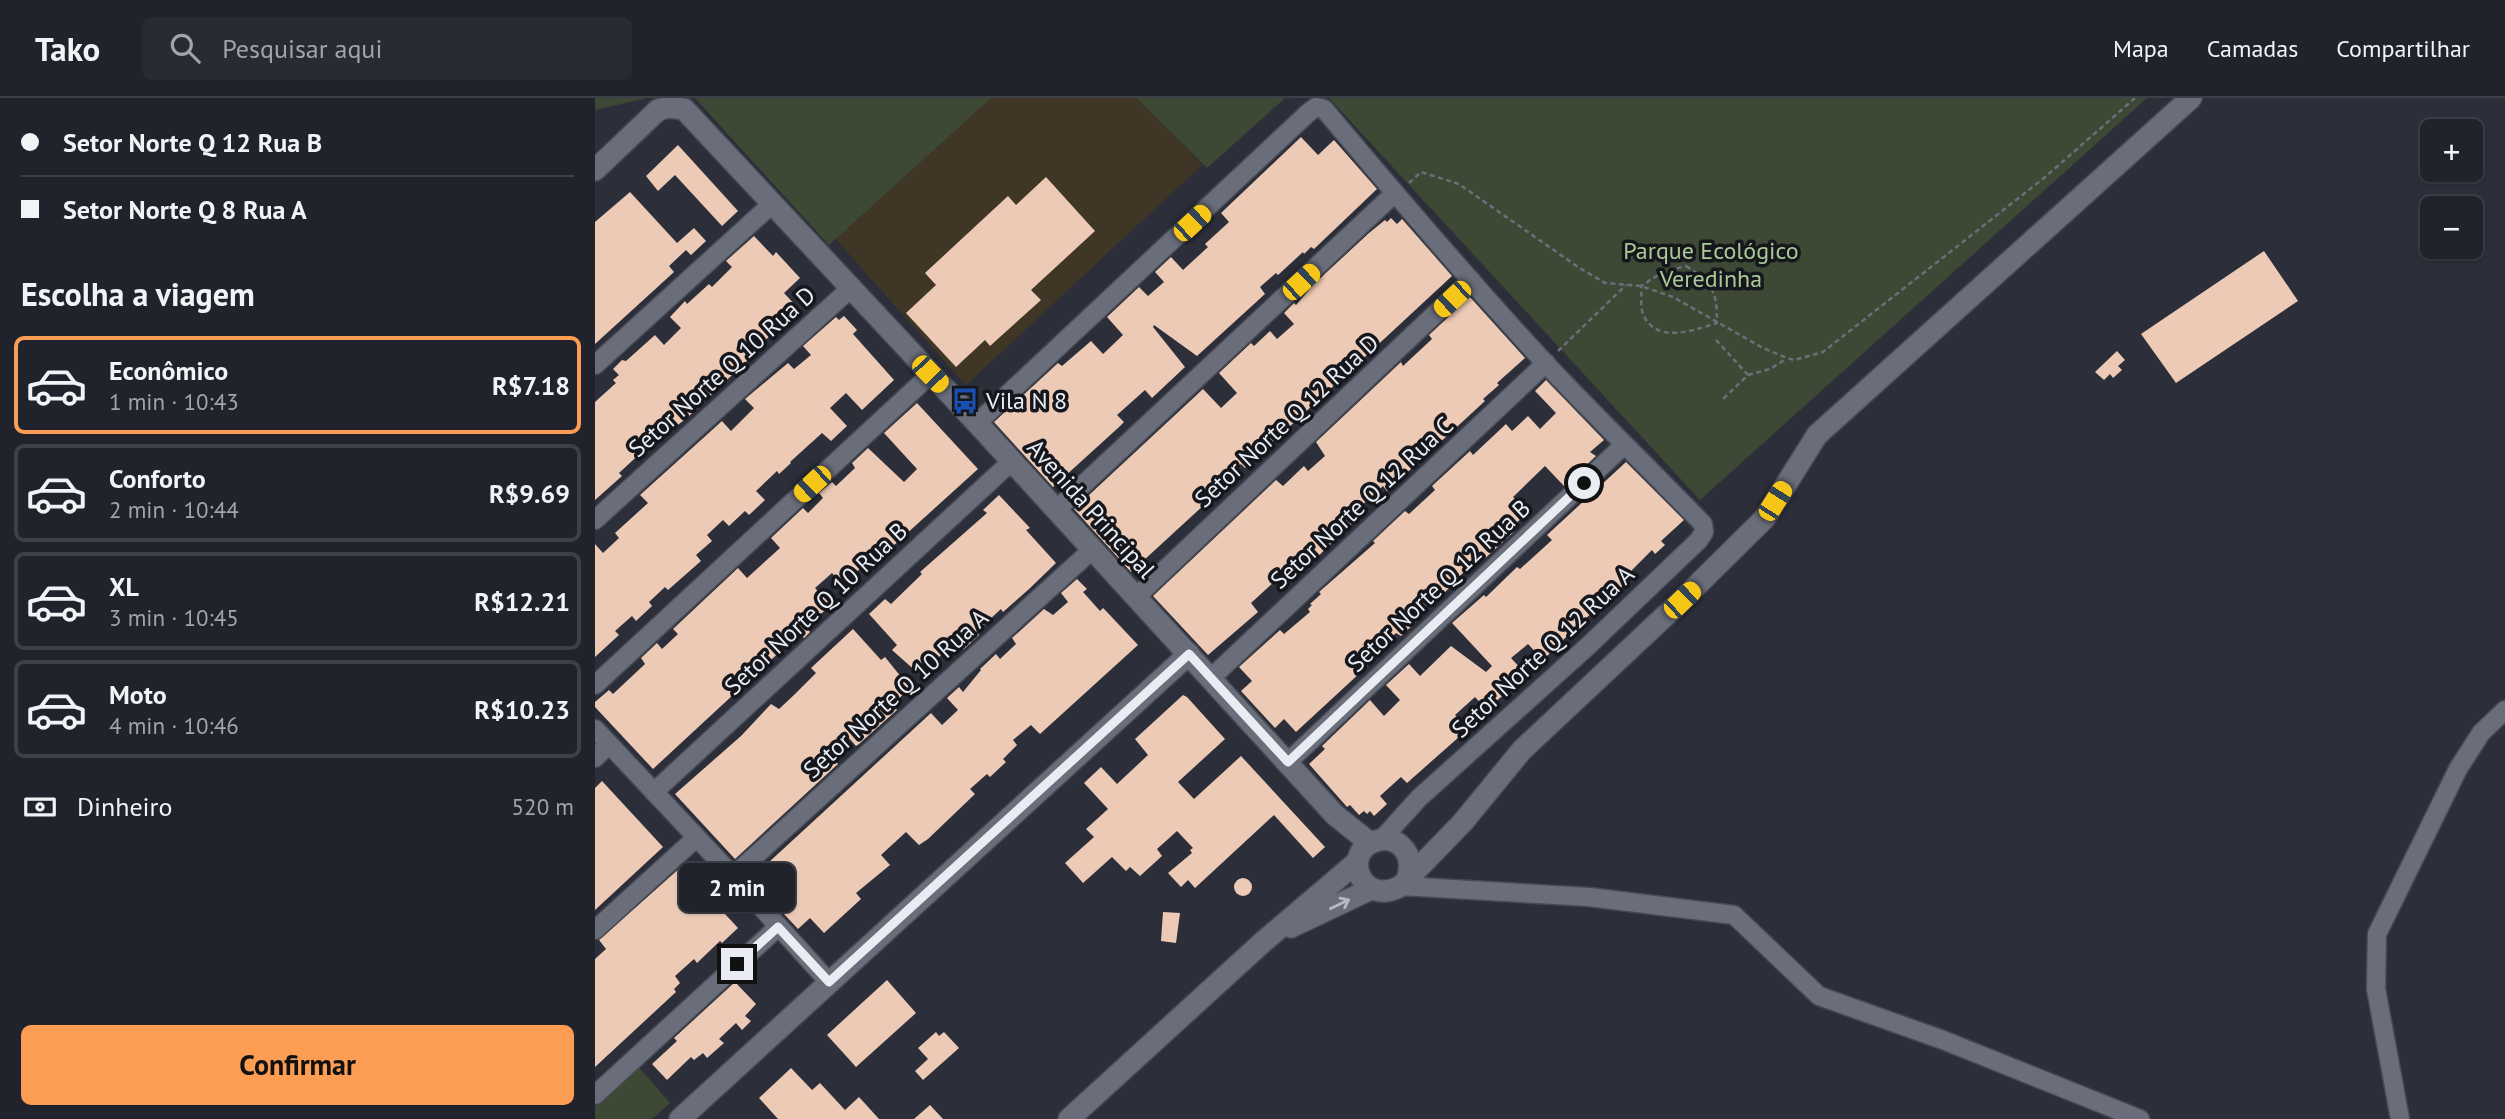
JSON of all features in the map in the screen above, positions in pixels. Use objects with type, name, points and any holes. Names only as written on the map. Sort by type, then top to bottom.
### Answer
[{"type":"street","points":[[1264,941],[1371,889],[1391,891],[1404,881],[1462,822],[1522,750],[1765,518],[1817,435],[2192,98]]},
{"type":"street","name":"Avenida Principal","points":[[595,170],[658,110],[669,107],[684,109],[977,423],[1335,815],[1378,849],[1409,857],[1411,867],[1404,881]]},
{"type":"street","points":[[977,423],[1316,107],[1324,109],[1471,280],[1624,446]]},
{"type":"street","points":[[1056,510],[1395,194]]},
{"type":"street","points":[[595,365],[773,203]]},
{"type":"street","name":"Setor Norte Q 12 Rua D","points":[[1136,597],[1471,280]]},
{"type":"street","name":"Setor Norte Q 10 Rua D","points":[[595,520],[851,288]]},
{"type":"street","name":"Setor Norte Q 12 Rua C","points":[[1211,678],[1546,363]]},
{"type":"street","points":[[595,685],[930,374]]},
{"type":"street","name":"Setor Norte Q 12 Rua A","points":[[1378,849],[1419,798],[1588,646],[1699,540],[1704,532],[1703,524],[1624,446]]},
{"type":"street","name":"Setor Norte Q 12 Rua B","points":[[1288,762],[1624,446]]},
{"type":"street","name":"Setor Norte Q 10 Rua B","points":[[654,792],[1011,461]]},
{"type":"street","name":"Setor Norte Q 10 Rua A","points":[[733,876],[1093,549]]},
{"type":"street","points":[[680,1119],[1189,654]]},
{"type":"street","points":[[2400,1119],[2376,989],[2377,934],[2458,769],[2481,733],[2505,710]]},
{"type":"street","points":[[595,729],[829,982]]},
{"type":"street","points":[[595,758],[609,744]]},
{"type":"street","points":[[1069,1119],[1264,941],[1378,849],[1462,822]]},
{"type":"street","points":[[595,930],[696,838]]},
{"type":"street","name":"Avenida Principal","points":[[1371,889],[1363,882],[1358,872],[1378,849]]},
{"type":"street","points":[[1404,881],[1589,897],[1734,915],[1819,996],[1943,1040],[2140,1119]]},
{"type":"street","points":[[595,1095],[778,927]]},
{"type":"path","points":[[1395,194],[1421,172],[1459,184],[1605,283],[1641,286],[1673,297],[1763,348],[1794,360],[1823,352],[2044,178],[2135,98]]},
{"type":"path","points":[[1641,286],[1663,272],[1686,266],[1703,277],[1717,298],[1717,323]]},
{"type":"path","points":[[1546,363],[1626,285]]},
{"type":"path","points":[[1641,286],[1643,313],[1654,327],[1667,333],[1688,332],[1717,323]]},
{"type":"path","points":[[1716,340],[1748,375]]},
{"type":"path","points":[[1721,395],[1724,398],[1748,375],[1770,369],[1787,358]]},
{"type":"shaded area","points":[[981,98],[1139,98],[1202,165],[966,385],[832,235]]},
{"type":"green space","points":[[595,98],[647,98],[595,110]]},
{"type":"green space","points":[[695,98],[991,98],[829,245]]},
{"type":"green space","points":[[1137,98],[1285,98],[1207,168]]},
{"type":"green space","name":"Parque Ecológico Veredinha","points":[[1329,98],[2147,98],[1700,500]]},
{"type":"green space","points":[[635,1063],[670,1103],[652,1119],[595,1119],[595,1099]]},
{"type":"building","points":[[1301,137],[1318,155],[1334,140],[1377,189],[1314,249],[1311,247],[1304,254],[1303,252],[1260,287],[1265,294],[1197,356],[1154,325],[1185,367],[1152,398],[1145,390],[1117,415],[1124,422],[1053,487],[994,422],[1058,363],[1062,366],[1091,341],[1103,354],[1123,335],[1107,317],[1139,287],[1148,296],[1164,282],[1155,272],[1171,257],[1183,270],[1208,247],[1205,244],[1229,222],[1221,213]]},
{"type":"building","points":[[678,145],[738,211],[722,226],[675,175],[658,191],[646,176]]},
{"type":"building","points":[[1046,177],[1095,231],[1031,290],[1041,300],[990,346],[985,340],[956,367],[906,313],[936,285],[925,273],[1008,196],[1016,205]]},
{"type":"building","points":[[630,192],[677,243],[694,228],[706,241],[691,255],[686,250],[669,266],[674,272],[595,344],[595,222]]},
{"type":"building","points":[[1391,218],[1397,224],[1402,219],[1452,276],[1245,468],[1241,464],[1226,478],[1229,482],[1131,572],[1074,509],[1203,389],[1221,408],[1237,393],[1219,373],[1251,343],[1254,346],[1270,331],[1277,339],[1294,324],[1284,313],[1294,303],[1296,305],[1315,283],[1369,233]]},
{"type":"building","points":[[754,236],[773,256],[776,252],[800,278],[784,293],[796,306],[771,330],[773,333],[750,354],[752,356],[688,417],[670,431],[667,427],[644,447],[645,449],[619,473],[622,476],[595,500],[595,402],[616,383],[613,380],[619,375],[613,369],[655,335],[664,345],[681,328],[670,317],[685,301],[687,304],[709,284],[712,287],[732,267],[726,261]]},
{"type":"building","points":[[2264,251],[2298,301],[2176,383],[2141,334]]},
{"type":"building","points":[[1470,297],[1525,358],[1497,383],[1499,385],[1483,399],[1485,401],[1387,491],[1383,486],[1350,516],[1355,521],[1291,582],[1280,589],[1274,582],[1251,603],[1258,612],[1208,655],[1153,596],[1276,480],[1283,486],[1304,466],[1308,471],[1325,456],[1316,442],[1401,362],[1403,366],[1432,339],[1429,335]]},
{"type":"building","points":[[844,316],[857,330],[853,334],[894,380],[862,410],[846,393],[830,408],[847,426],[831,441],[822,433],[779,474],[777,471],[756,491],[765,500],[749,515],[745,511],[729,526],[723,520],[707,535],[712,541],[696,555],[701,561],[668,590],[665,587],[649,602],[652,606],[636,621],[632,616],[615,631],[619,635],[595,657],[595,544],[603,553],[619,538],[615,533],[648,503],[640,495],[722,421],[731,431],[754,408],[745,399],[788,363],[794,369],[811,355],[803,346],[836,317],[839,320]]},
{"type":"building","points":[[2117,351],[2125,360],[2118,366],[2122,370],[2113,378],[2110,374],[2104,380],[2095,372]]},
{"type":"building","points":[[1546,380],[1604,440],[1590,452],[1596,456],[1564,486],[1545,466],[1513,497],[1528,512],[1511,528],[1515,531],[1482,561],[1477,564],[1474,561],[1434,604],[1432,602],[1412,617],[1417,621],[1401,636],[1396,633],[1372,655],[1375,659],[1296,732],[1284,719],[1275,728],[1241,691],[1252,681],[1239,667],[1280,630],[1284,634],[1310,612],[1310,604],[1321,594],[1319,592],[1375,543],[1373,541],[1405,511],[1409,514],[1435,490],[1432,486],[1470,451],[1473,455],[1506,424],[1512,431],[1528,416],[1540,429],[1556,413],[1535,391]]},
{"type":"building","points":[[917,403],[978,469],[872,565],[868,561],[843,585],[832,573],[815,588],[831,605],[806,627],[810,632],[804,638],[799,634],[653,769],[595,707],[595,702],[609,690],[613,694],[645,664],[641,658],[657,643],[662,649],[678,634],[673,629],[738,568],[747,578],[780,548],[771,538],[803,508],[808,513],[823,498],[819,493],[832,482],[836,486],[855,468],[852,463],[868,448],[904,482],[917,469],[884,433]]},
{"type":"building","points":[[1626,462],[1684,520],[1661,541],[1665,545],[1655,554],[1652,550],[1632,570],[1633,577],[1543,660],[1528,644],[1511,658],[1524,672],[1507,687],[1510,690],[1486,709],[1475,697],[1455,715],[1468,729],[1407,783],[1401,777],[1380,796],[1387,804],[1374,816],[1370,811],[1359,815],[1350,805],[1347,807],[1309,764],[1325,749],[1322,746],[1370,700],[1384,716],[1400,700],[1386,685],[1409,664],[1420,676],[1451,646],[1486,672],[1492,666],[1452,623],[1552,540],[1547,535]]},
{"type":"building","points":[[999,495],[1030,528],[1026,530],[1056,563],[1003,612],[1001,609],[976,632],[979,635],[963,650],[957,646],[949,654],[946,651],[919,674],[892,650],[897,645],[869,614],[885,599],[891,604],[922,574],[920,572],[987,513],[983,510]]},
{"type":"building","points":[[1077,579],[1087,589],[1083,592],[1100,611],[1103,608],[1138,645],[1040,734],[1031,725],[1013,740],[1017,745],[1003,759],[1006,762],[990,777],[987,774],[970,789],[975,794],[928,839],[919,845],[906,832],[881,855],[890,865],[856,893],[861,899],[824,933],[810,918],[798,929],[756,884],[773,869],[768,863],[931,713],[942,725],[958,710],[947,698],[959,687],[963,692],[980,669],[996,654],[1000,659],[1016,644],[1012,638],[1044,609],[1053,615],[1068,602],[1061,593]]},
{"type":"building","points":[[853,629],[881,660],[885,657],[910,688],[893,704],[897,710],[859,744],[856,746],[848,737],[830,754],[838,764],[735,859],[675,794],[741,736],[771,704],[779,709],[816,673],[811,668]]},
{"type":"building","points":[[1183,695],[1225,739],[1178,782],[1194,799],[1241,756],[1325,847],[1313,858],[1274,815],[1195,888],[1188,880],[1181,887],[1168,873],[1192,853],[1190,850],[1193,848],[1177,831],[1157,849],[1162,856],[1140,876],[1130,867],[1126,871],[1112,857],[1083,883],[1065,863],[1094,837],[1086,829],[1108,809],[1084,783],[1101,767],[1117,784],[1148,755],[1135,739]]},
{"type":"building","points":[[602,781],[663,847],[595,910],[595,788]]},
{"type":"building","points":[[681,867],[684,870],[686,868],[703,886],[701,888],[738,928],[697,963],[694,959],[675,976],[680,983],[674,989],[676,992],[595,1067],[595,959],[606,949],[599,940]]},
{"type":"building","points":[[1243,878],[1249,881],[1252,887],[1249,893],[1243,896],[1237,893],[1234,887],[1237,881]]},
{"type":"building","points":[[1163,912],[1180,913],[1176,943],[1161,941]]},
{"type":"building","points":[[887,980],[916,1013],[856,1067],[827,1035]]},
{"type":"building","points":[[735,982],[756,1004],[745,1016],[751,1021],[742,1030],[736,1023],[719,1039],[724,1043],[707,1058],[703,1053],[694,1060],[691,1057],[667,1080],[652,1064],[677,1041],[674,1038]]},
{"type":"building","points":[[936,1032],[939,1036],[944,1032],[959,1048],[923,1080],[915,1071],[928,1059],[918,1048]]},
{"type":"building","points":[[791,1068],[812,1090],[820,1083],[845,1110],[859,1097],[879,1119],[778,1119],[759,1098]]},
{"type":"building","points":[[930,1105],[943,1119],[914,1119]]},
{"type":"place","name":"Vila N 8","points":[[965,401]]},
{"type":"route","points":[[737,964],[778,927],[829,982],[1189,654],[1288,762],[1584,483]]}]
